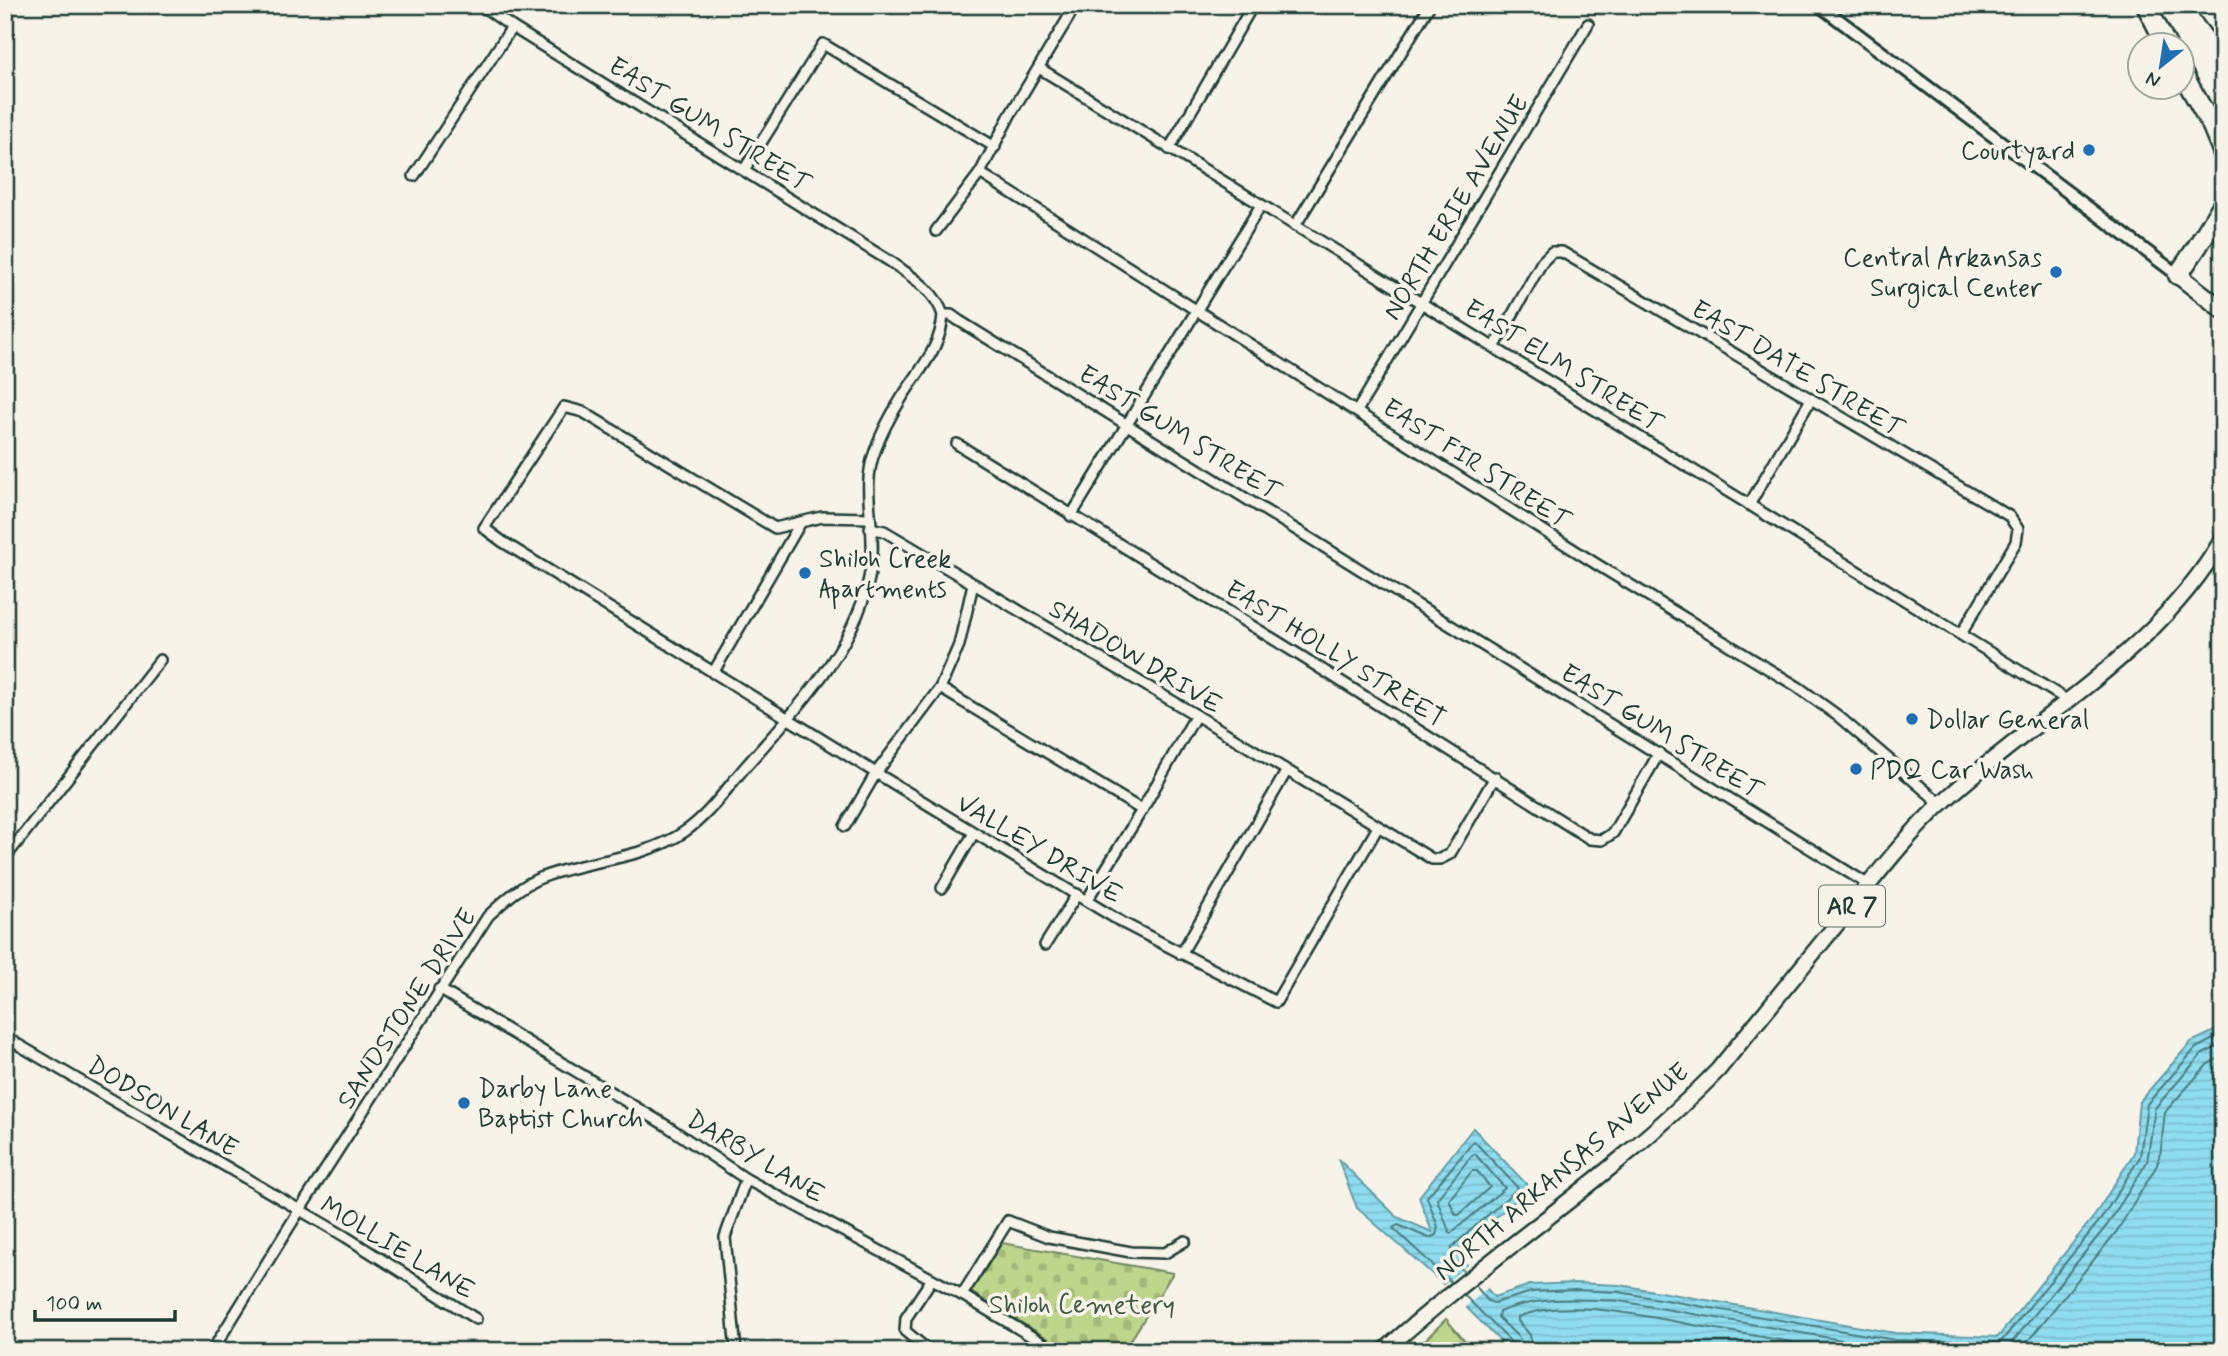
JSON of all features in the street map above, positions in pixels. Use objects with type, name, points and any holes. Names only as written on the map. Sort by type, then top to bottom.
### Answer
[{"type":"highway","points":[[2146,5],[2160,32]]},
{"type":"highway","points":[[2204,5],[2223,30]]},
{"type":"highway","points":[[2196,99],[2223,153]]},
{"type":"highway","points":[[2223,204],[2178,275],[2223,310]]},
{"type":"main road","name":"NORTH ARKANSAS AVENUE","points":[[1384,1351],[1586,1188],[1692,1097],[1718,1070],[1869,885],[1941,804],[2153,628],[2179,600],[2223,538]]},
{"type":"street","name":"EAST GUM STREET","points":[[481,5],[512,27],[891,262],[926,287],[940,305],[943,315],[951,315],[1869,885]]},
{"type":"street","points":[[936,231],[980,173],[1010,115],[1076,5]]},
{"type":"street","points":[[1168,149],[1253,5]]},
{"type":"street","points":[[1295,226],[1430,5]]},
{"type":"street","points":[[1818,5],[2178,275]]},
{"type":"street","name":"NORTH ERIE AVENUE","points":[[1357,411],[1588,24]]},
{"type":"street","points":[[414,176],[512,27]]},
{"type":"street","points":[[744,170],[823,44],[995,147]]},
{"type":"street","name":"EAST ELM STREET","points":[[1039,68],[2067,700]]},
{"type":"street","name":"EAST FIR STREET","points":[[980,173],[1601,567],[1798,687],[1838,716],[1941,804]]},
{"type":"street","points":[[1071,516],[1261,205]]},
{"type":"street","name":"EAST DATE STREET","points":[[1494,346],[1542,262],[1552,252],[1562,252],[1810,401],[2009,516],[2018,529],[2016,542],[1961,634]]},
{"type":"street","name":"SANDSTONE DRIVE","points":[[212,1351],[439,989],[488,916],[515,891],[543,877],[656,847],[685,831],[710,808],[787,719],[836,653],[861,608],[872,564],[869,469],[874,452],[901,398],[928,362],[943,328],[943,315]]},
{"type":"street","points":[[1749,505],[1810,401]]},
{"type":"street","name":"VALLEY DRIVE","points":[[802,522],[775,528],[583,412],[564,407],[484,528],[787,719],[1123,923],[1276,1002],[1378,827]]},
{"type":"street","name":"EAST HOLLY STREET","points":[[957,444],[1495,777],[1590,839],[1602,840],[1613,833],[1659,753]]},
{"type":"street","points":[[713,673],[802,522],[822,517],[870,523]]},
{"type":"street","name":"SHADOW DRIVE","points":[[870,523],[1196,715],[1432,859],[1440,859],[1450,854],[1495,777]]},
{"type":"street","points":[[845,826],[876,773],[940,688],[959,645],[973,584]]},
{"type":"street","points":[[5,858],[160,660]]},
{"type":"street","points":[[940,688],[1142,810]]},
{"type":"street","points":[[1087,900],[1196,715]]},
{"type":"street","points":[[1181,954],[1286,772]]},
{"type":"street","points":[[942,888],[974,833]]},
{"type":"street","points":[[1045,945],[1077,894]]},
{"type":"street","name":"DARBY LANE","points":[[439,989],[667,1126],[746,1179],[962,1295],[1056,1351]]},
{"type":"street","name":"DODSON LANE","points":[[5,1037],[299,1211]]},
{"type":"street","points":[[736,1351],[726,1237],[746,1179]]},
{"type":"street","name":"MOLLIE LANE","points":[[299,1211],[476,1319]]},
{"type":"street","points":[[962,1295],[1008,1221],[1049,1237],[1131,1252],[1165,1253],[1185,1241]]},
{"type":"street","points":[[929,1351],[905,1331],[906,1318],[932,1279]]},
{"type":"green space","name":"Shiloh Cemetery","points":[[1002,1243],[1173,1273],[1124,1351],[1068,1351],[971,1292]]},
{"type":"green space","points":[[1446,1319],[1473,1351],[1414,1351]]},
{"type":"water","points":[[2223,1027],[2223,1351],[1510,1351],[1438,1279],[1357,1208],[1338,1159],[1397,1217],[1432,1232],[1419,1197],[1473,1128],[1530,1188],[1456,1252],[1494,1297],[1530,1285],[1620,1285],[1895,1333],[1998,1337],[2095,1215],[2134,1153],[2139,1102],[2191,1042]]},
{"type":"pier","points":[[1470,1263],[1490,1286],[1463,1309],[1441,1287]]},
{"type":"place","name":"Courtyard","points":[[2089,150]]},
{"type":"place","name":"Central Arkansas Surgical Center","points":[[2056,272]]},
{"type":"place","name":"Shiloh Creek Apartments","points":[[805,573]]},
{"type":"place","name":"Dollar General","points":[[1912,719]]},
{"type":"place","name":"PDQ Car Wash","points":[[1856,769]]},
{"type":"place","name":"Darby Lane Baptist Church","points":[[464,1103]]}]
